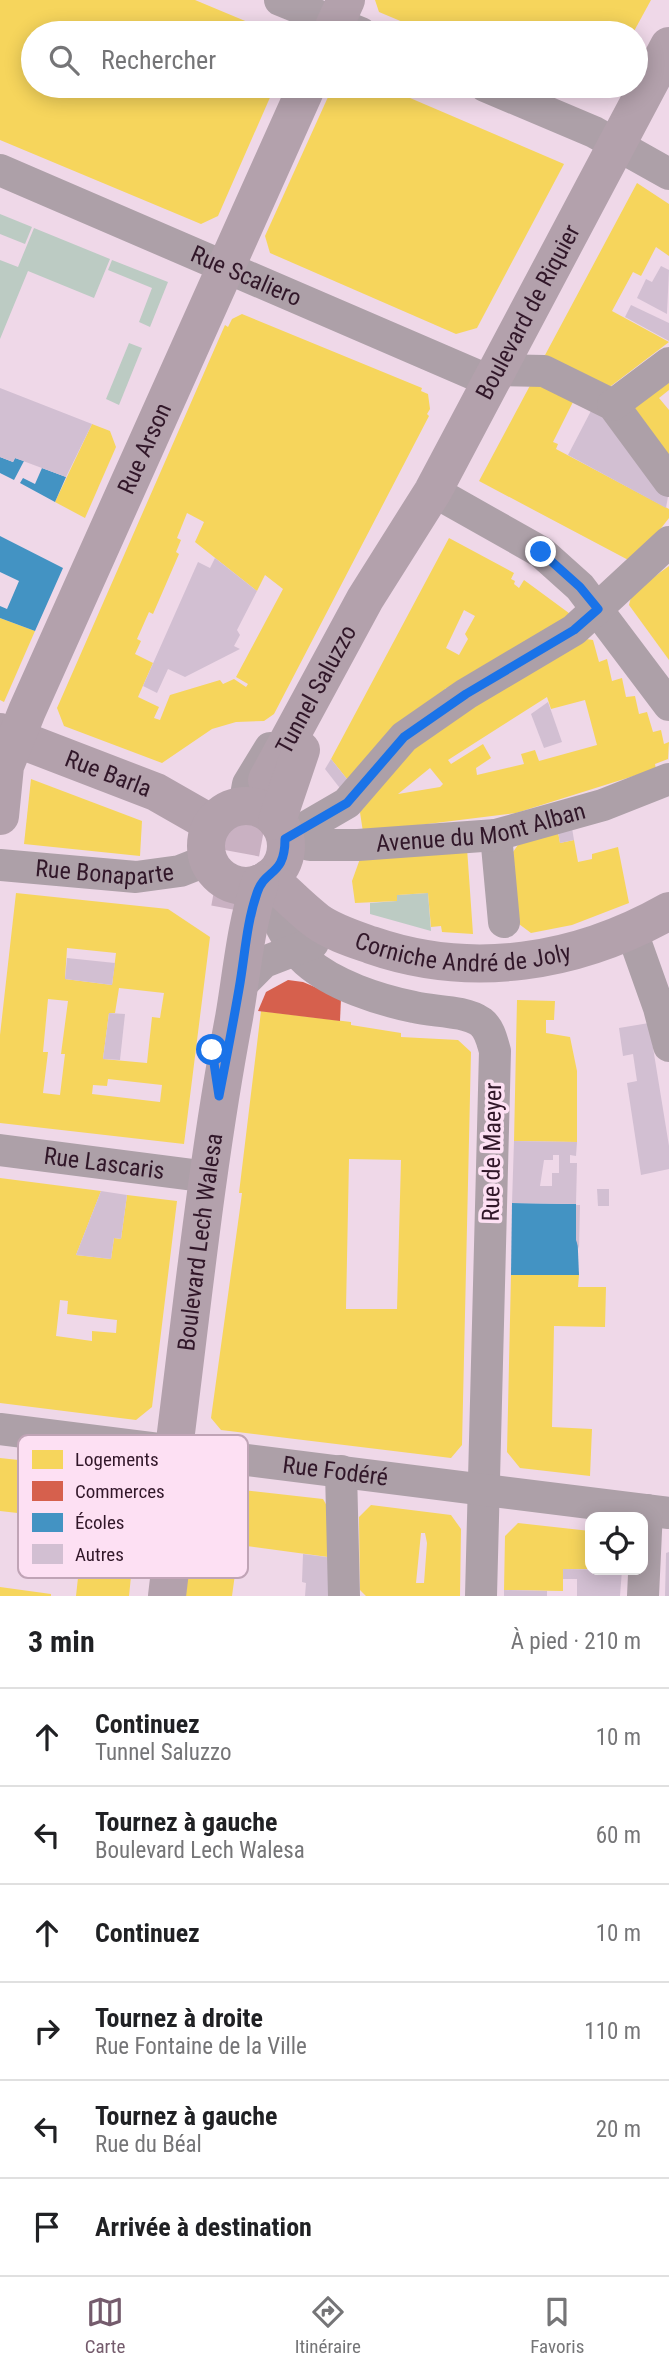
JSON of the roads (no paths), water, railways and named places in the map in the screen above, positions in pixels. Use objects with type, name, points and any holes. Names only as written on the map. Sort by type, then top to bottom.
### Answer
[{"type":"main road","name":"Boulevard de Riquier","points":[[648,85],[669,46]]},
{"type":"main road","name":"Rue Arson","points":[[0,816],[8,735],[227,267],[302,98]]},
{"type":"main road","name":"Boulevard de Riquier","points":[[374,587],[433,491],[641,98]]},
{"type":"main road","name":"Tunnel Saluzzo","points":[[265,881],[285,855],[249,822],[374,587]]},
{"type":"main road","name":"Rue Barla","points":[[8,735],[156,792],[249,822],[217,874],[232,884],[265,881]]},
{"type":"main road","name":"Corniche André de Joly","points":[[265,881],[318,922],[344,934],[402,954],[479,964],[526,962],[566,954],[632,932],[669,911]]},
{"type":"main road","name":"Boulevard Lech Walesa","points":[[176,1435],[219,1096],[240,986],[246,932],[265,881]]},
{"type":"main road","points":[[219,1096],[212,1050],[230,909]]},
{"type":"main road","name":"Boulevard Lech Walesa","points":[[143,1596],[145,1578]]},
{"type":"main road","name":"Boulevard Lech Walesa","points":[[167,1596],[169,1578]]},
{"type":"street","points":[[280,0],[340,21]]},
{"type":"street","points":[[513,98],[617,143],[669,174]]},
{"type":"street","name":"Rue Scaliero","points":[[0,170],[227,267],[495,376]]},
{"type":"street","points":[[613,405],[669,363]]},
{"type":"street","points":[[495,376],[544,371],[613,405],[669,481]]},
{"type":"street","points":[[433,491],[541,552],[580,587],[669,705]]},
{"type":"street","name":"Rue Bonaparte","points":[[0,864],[136,877],[180,871],[249,822],[347,803],[404,737],[466,694],[574,630],[669,542]]},
{"type":"street","name":"Avenue du Mont Alban","points":[[249,822],[310,845],[487,836],[603,805],[669,779]]},
{"type":"street","points":[[487,836],[494,923]]},
{"type":"street","name":"Rue de Maeyer","points":[[265,881],[295,948],[318,971],[373,996],[413,1007],[466,1016],[482,1023],[491,1035],[495,1051],[481,1596]]},
{"type":"street","points":[[632,932],[669,1046]]},
{"type":"street","points":[[240,986],[264,962],[295,948],[344,934]]},
{"type":"street","name":"Rue Lascaris","points":[[0,1150],[209,1177]]},
{"type":"street","name":"Rue Fodéré","points":[[0,1429],[29,1435]]},
{"type":"street","name":"Rue Fodéré","points":[[248,1468],[341,1471],[658,1511]]},
{"type":"street","points":[[341,1471],[344,1596]]},
{"type":"street","points":[[643,1596],[658,1511]]},
{"type":"street","name":"Boulevard Lech Walesa","points":[[154,1596],[156,1578]]},
{"type":"tunnel","points":[[230,909],[245,828],[267,780]]}]
